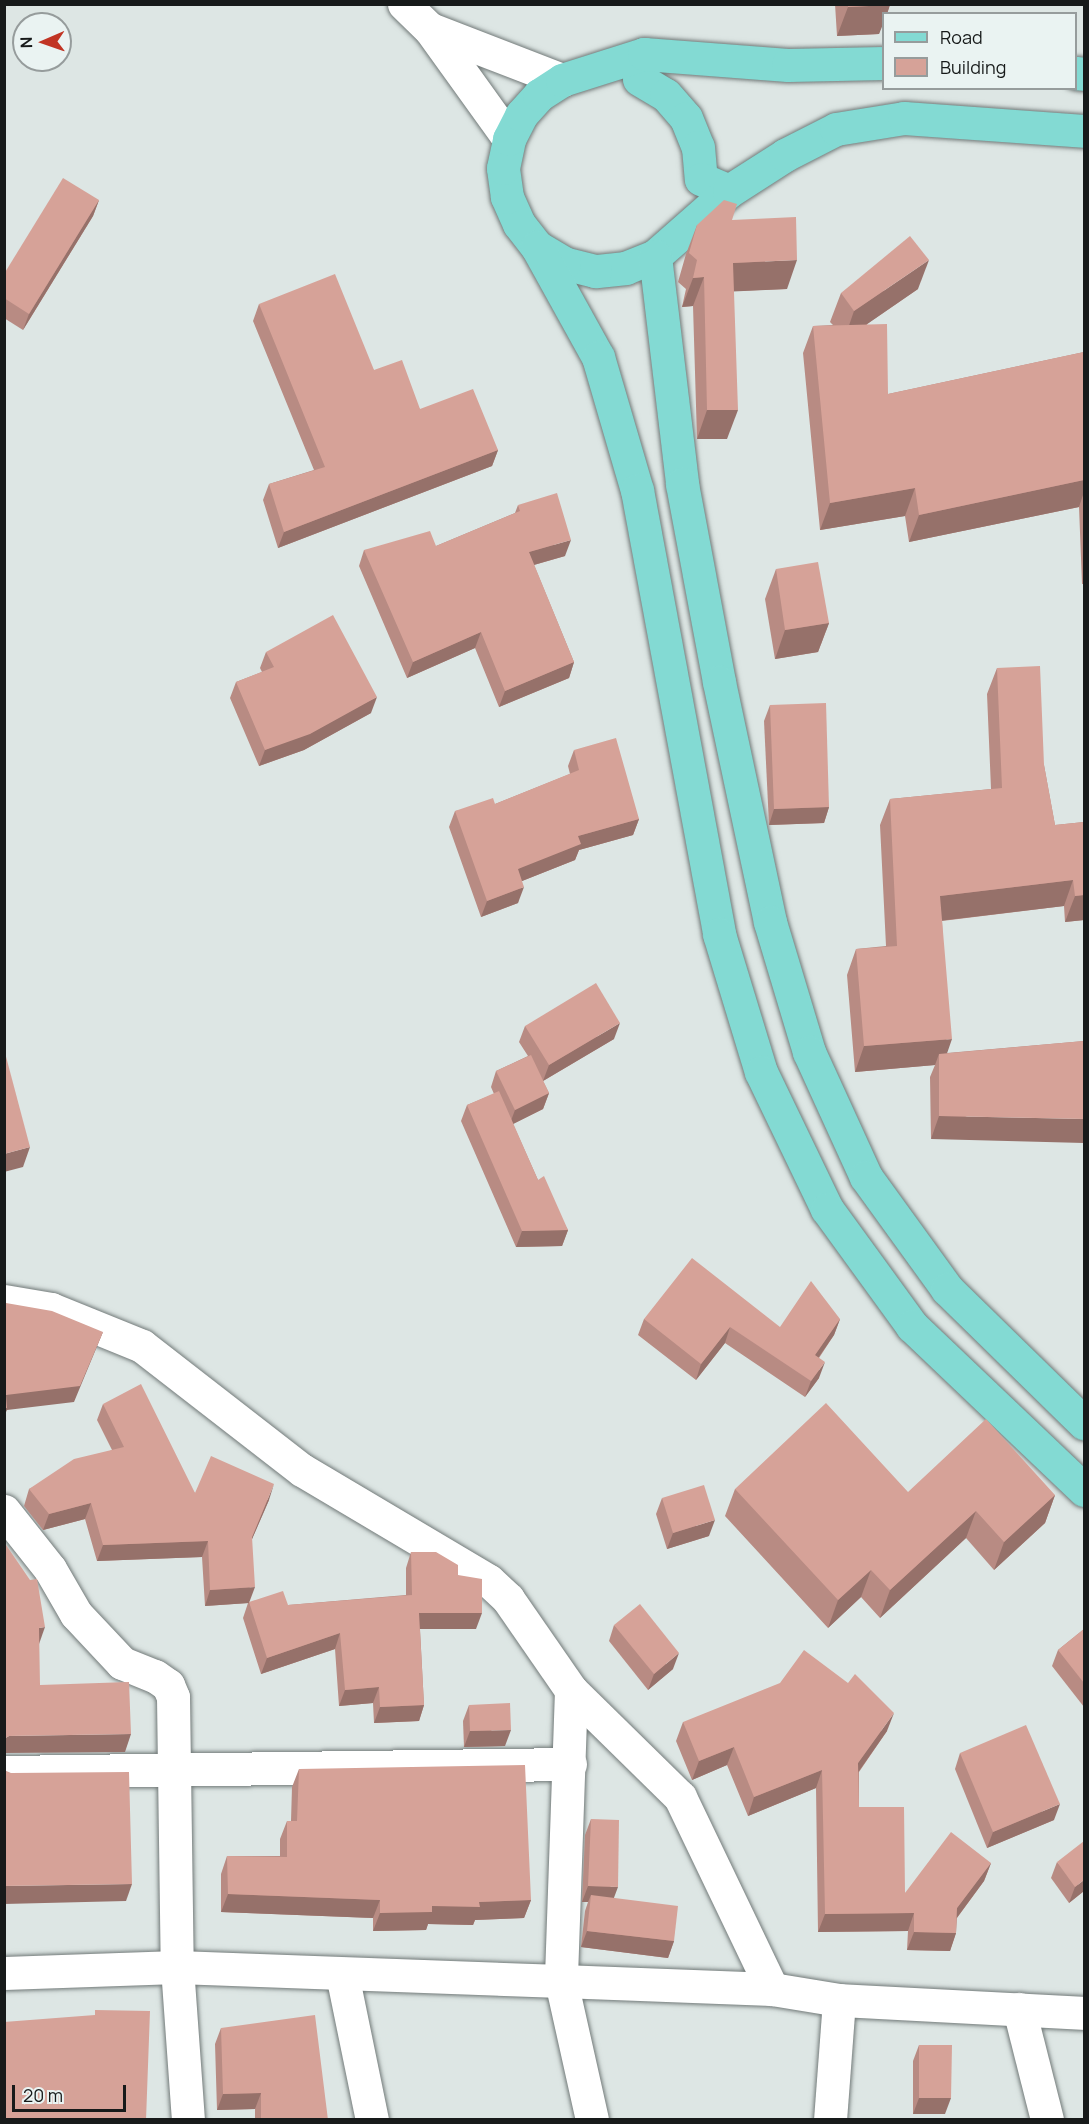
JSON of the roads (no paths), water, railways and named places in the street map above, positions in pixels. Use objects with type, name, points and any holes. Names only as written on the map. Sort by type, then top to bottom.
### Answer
[{"type":"main road","points":[[644,54],[639,79],[666,95],[686,118],[698,147],[701,179],[729,191]]},
{"type":"main road","points":[[882,63],[788,65],[644,54],[562,80],[539,95],[521,115],[509,139],[503,168],[507,197],[519,224],[537,247],[598,357],[637,490],[719,934],[761,1072],[827,1209],[912,1326],[1084,1490]]},
{"type":"main road","points":[[537,247],[564,263],[595,271],[626,268],[655,256],[729,191],[785,155],[847,127],[904,117],[1084,131]]},
{"type":"main road","points":[[655,256],[682,484],[719,682],[770,922],[809,1052],[866,1177],[947,1289],[1084,1424]]},
{"type":"street","points":[[404,4],[430,28],[509,139]]},
{"type":"street","points":[[430,28],[562,80]]},
{"type":"street","points":[[4,1301],[51,1309],[142,1346],[302,1470],[489,1581],[508,1599],[571,1690],[680,1797],[772,1989]]},
{"type":"street","points":[[4,1511],[50,1569],[84,1622],[122,1663],[168,1685],[173,1696],[177,1966],[188,2120]]},
{"type":"street","points":[[571,1690],[561,1981],[592,2120]]},
{"type":"street","points":[[4,1772],[570,1764]]},
{"type":"street","points":[[4,1972],[177,1966],[772,1989],[839,2000],[1084,2013]]},
{"type":"street","points":[[342,1974],[372,2120]]},
{"type":"street","points":[[830,2120],[839,2000]]},
{"type":"street","points":[[1019,2009],[1047,2120]]}]
